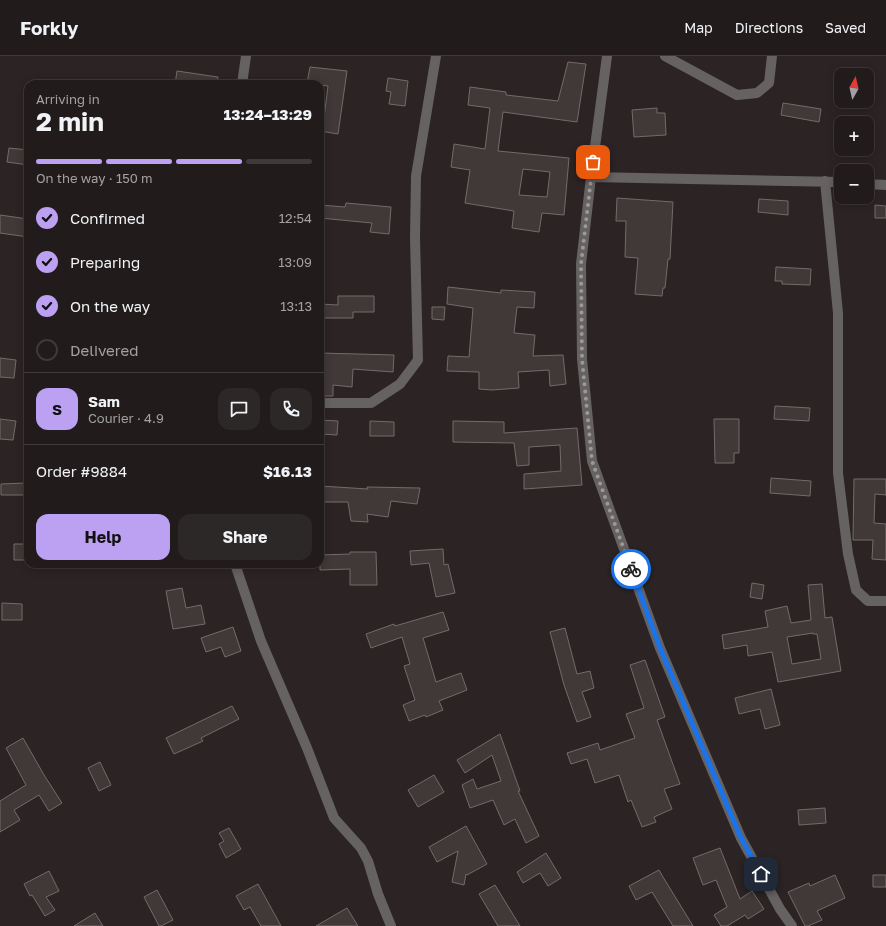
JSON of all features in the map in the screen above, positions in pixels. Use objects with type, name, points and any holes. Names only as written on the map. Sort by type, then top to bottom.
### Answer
[{"type":"street","points":[[243,80],[246,56]]},
{"type":"street","points":[[324,404],[372,403],[400,384],[418,360],[415,237],[416,176],[436,56]]},
{"type":"street","points":[[607,56],[581,264],[582,359],[592,461],[660,648],[675,685],[741,838],[780,909],[792,926]]},
{"type":"street","points":[[665,56],[737,95],[757,93],[769,83],[772,56]]},
{"type":"street","points":[[591,177],[834,182]]},
{"type":"street","points":[[825,181],[838,313],[838,472],[848,554],[856,590],[868,601],[886,601]]},
{"type":"street","points":[[874,184],[886,185]]},
{"type":"street","points":[[236,568],[261,641],[334,818],[361,848],[368,861],[378,894],[391,926]]},
{"type":"building","points":[[568,62],[586,64],[577,122],[503,112],[498,151],[569,158],[564,215],[542,213],[539,232],[512,228],[514,211],[465,203],[470,170],[451,167],[454,144],[485,149],[490,108],[468,105],[470,87],[506,92],[506,95],[558,101]],"holes":[[[523,169],[550,172],[547,197],[519,195]]]},
{"type":"building","points":[[310,67],[347,71],[338,134],[324,132],[328,86],[324,86],[324,80],[308,80]]},
{"type":"building","points":[[177,71],[218,77],[218,80],[176,80]]},
{"type":"building","points":[[388,78],[408,81],[405,106],[389,104],[391,92],[386,91]]},
{"type":"building","points":[[783,103],[821,109],[819,122],[781,115]]},
{"type":"building","points":[[657,108],[657,113],[665,113],[666,135],[634,137],[632,110]]},
{"type":"building","points":[[9,148],[24,150],[24,164],[7,162]]},
{"type":"building","points":[[617,198],[673,202],[670,259],[668,259],[665,288],[663,288],[662,296],[635,294],[638,258],[625,257],[626,221],[616,221]]},
{"type":"building","points":[[759,199],[788,201],[788,215],[758,212]]},
{"type":"building","points":[[346,203],[391,207],[389,234],[370,232],[372,223],[324,218],[324,205],[345,207]]},
{"type":"building","points":[[875,205],[886,206],[886,218],[875,218]]},
{"type":"building","points":[[0,215],[24,218],[24,236],[0,233]]},
{"type":"building","points":[[776,267],[811,269],[810,285],[782,284],[782,281],[775,281]]},
{"type":"building","points":[[448,287],[501,293],[501,290],[535,292],[534,308],[517,307],[514,333],[535,335],[533,356],[563,355],[566,384],[550,386],[549,370],[518,372],[519,388],[492,390],[479,389],[479,372],[447,371],[448,356],[469,357],[473,308],[447,304]]},
{"type":"building","points":[[338,296],[374,296],[374,312],[353,312],[353,318],[324,318],[324,304],[338,305]]},
{"type":"building","points":[[432,307],[445,307],[444,320],[432,319]]},
{"type":"building","points":[[324,353],[394,355],[393,372],[353,369],[352,387],[333,385],[333,396],[324,396]]},
{"type":"building","points":[[0,358],[16,360],[14,378],[0,377]]},
{"type":"building","points":[[775,406],[810,408],[809,421],[774,419]]},
{"type":"building","points":[[0,419],[16,421],[13,440],[0,439]]},
{"type":"building","points":[[714,419],[739,419],[739,453],[734,453],[734,463],[715,463]]},
{"type":"building","points":[[324,420],[338,421],[337,435],[324,434]]},
{"type":"building","points":[[370,421],[394,422],[394,436],[370,436]]},
{"type":"building","points":[[453,421],[504,422],[504,433],[577,428],[582,485],[524,489],[524,474],[561,471],[560,445],[529,447],[529,465],[517,466],[514,443],[453,442]]},
{"type":"building","points":[[771,478],[811,481],[810,496],[770,493]]},
{"type":"building","points":[[854,479],[886,479],[886,495],[875,494],[874,523],[886,524],[886,560],[872,559],[873,540],[853,540]]},
{"type":"building","points":[[24,483],[24,495],[1,495],[1,484]]},
{"type":"building","points":[[324,486],[368,489],[367,487],[420,488],[417,504],[391,501],[388,517],[367,514],[368,522],[351,521],[348,502],[324,502]]},
{"type":"building","points":[[14,544],[24,544],[24,560],[14,560]]},
{"type":"building","points":[[443,549],[444,565],[448,564],[455,593],[436,597],[429,563],[411,565],[410,551]]},
{"type":"building","points":[[350,552],[376,552],[377,585],[350,585],[350,569],[320,570],[320,568],[324,568],[324,555],[350,554]]},
{"type":"building","points":[[752,583],[764,585],[762,599],[750,597]]},
{"type":"building","points":[[822,584],[825,618],[832,617],[841,671],[778,682],[772,652],[748,656],[747,645],[724,649],[722,635],[768,627],[765,611],[787,606],[791,623],[811,620],[808,585]],"holes":[[[817,634],[821,659],[792,664],[787,637]]]},
{"type":"building","points":[[182,588],[186,608],[201,605],[205,624],[173,629],[166,591]]},
{"type":"building","points":[[2,603],[22,604],[22,620],[2,620]]},
{"type":"building","points":[[443,612],[449,630],[423,638],[436,682],[461,673],[467,690],[439,701],[443,710],[426,717],[425,715],[409,721],[403,705],[415,700],[404,666],[410,664],[402,637],[371,648],[366,634],[394,624],[395,626]]},
{"type":"building","points":[[233,627],[241,651],[225,657],[221,647],[206,652],[201,638]]},
{"type":"building","points":[[565,628],[577,674],[590,671],[594,688],[582,692],[591,717],[577,722],[564,685],[550,632]]},
{"type":"building","points":[[645,660],[665,717],[657,720],[680,784],[664,789],[672,809],[654,817],[656,822],[642,827],[631,800],[628,802],[619,775],[595,783],[587,759],[571,764],[567,753],[598,743],[600,750],[635,738],[626,714],[644,708],[630,665]]},
{"type":"building","points":[[771,689],[780,725],[765,729],[760,709],[739,714],[735,698]]},
{"type":"building","points":[[232,706],[239,719],[201,738],[203,741],[174,754],[166,738]]},
{"type":"building","points":[[500,734],[520,791],[518,791],[539,836],[526,843],[515,819],[504,825],[493,800],[470,808],[462,785],[473,779],[477,789],[501,781],[492,755],[465,773],[457,760]]},
{"type":"building","points":[[23,738],[62,803],[49,811],[39,795],[14,810],[20,820],[0,832],[0,801],[26,785],[6,748]]},
{"type":"building","points":[[100,762],[111,785],[99,791],[88,768]]},
{"type":"building","points":[[434,775],[444,792],[418,807],[408,790]]},
{"type":"building","points":[[825,808],[826,823],[799,825],[798,810]]},
{"type":"building","points":[[466,826],[487,864],[467,875],[466,874],[464,885],[452,882],[458,851],[437,862],[429,847]]},
{"type":"building","points":[[229,828],[241,849],[226,858],[219,844],[224,841],[219,833]]},
{"type":"building","points":[[720,848],[740,899],[752,891],[764,909],[748,919],[745,915],[727,926],[721,926],[714,915],[727,907],[716,880],[703,885],[693,858]]},
{"type":"building","points":[[546,853],[561,878],[548,886],[540,873],[523,883],[517,872]]},
{"type":"building","points":[[659,870],[693,926],[673,926],[652,892],[636,900],[629,886]]},
{"type":"building","points":[[49,871],[59,891],[46,897],[55,910],[45,916],[32,895],[30,896],[24,884]]},
{"type":"building","points":[[835,875],[845,898],[817,911],[822,920],[805,926],[788,892],[809,883],[810,886]]},
{"type":"building","points":[[873,875],[886,875],[886,887],[873,887]]},
{"type":"building","points":[[258,884],[281,926],[261,926],[250,907],[244,910],[236,896]]},
{"type":"building","points":[[495,885],[520,926],[498,926],[479,894]]},
{"type":"building","points":[[157,890],[173,920],[161,926],[159,926],[144,897]]},
{"type":"building","points":[[347,908],[358,926],[316,926]]},
{"type":"building","points":[[95,913],[103,926],[74,926]]},
{"type":"way so far","points":[[593,162],[581,264],[582,359],[592,461],[631,569]]},
{"type":"route","points":[[631,569],[660,648],[741,838],[761,874]]}]
